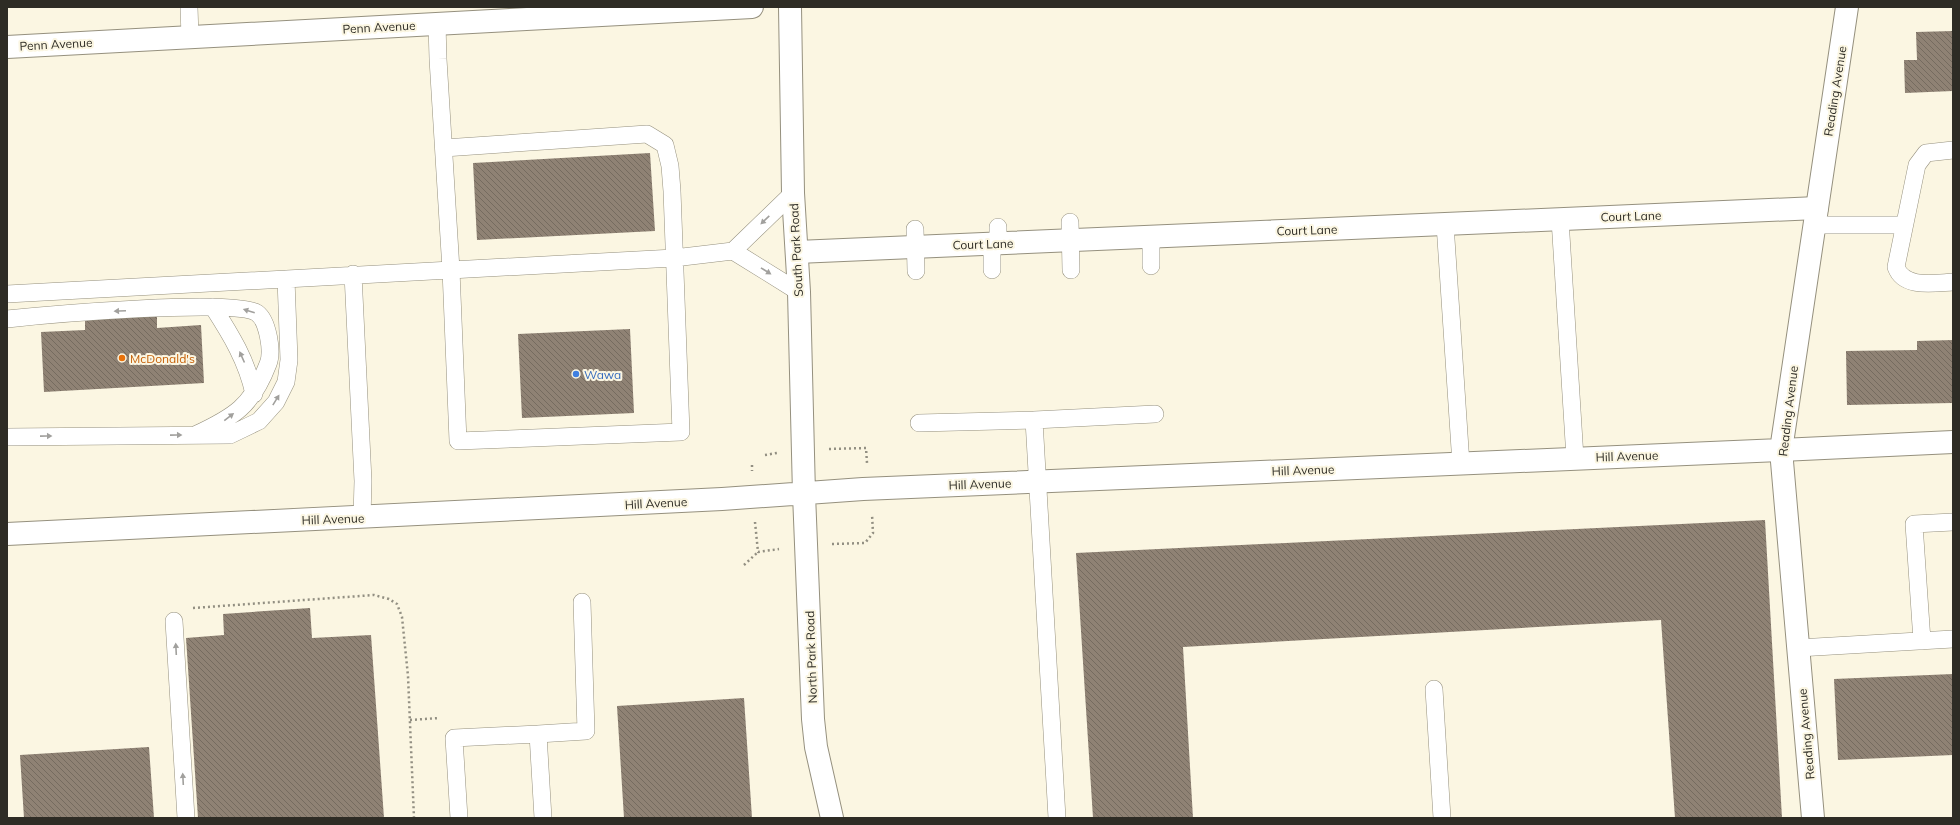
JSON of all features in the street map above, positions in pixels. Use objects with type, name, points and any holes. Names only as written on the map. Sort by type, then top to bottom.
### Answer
[{"type":"street","name":"Penn Avenue","points":[[7,47],[752,7]]},
{"type":"street","name":"South Park Road","points":[[790,7],[793,193],[797,252],[804,494]]},
{"type":"street","name":"Reading Avenue","points":[[1814,818],[1781,450],[1847,7]]},
{"type":"street","name":"Court Lane","points":[[797,252],[915,238],[996,238],[1071,231],[1151,236],[1560,219],[1816,216]]},
{"type":"street","name":"Hill Avenue","points":[[7,534],[362,518],[804,494],[863,489],[1953,442]]},
{"type":"street","name":"North Park Road","points":[[804,494],[813,719],[816,747],[832,818]]},
{"type":"lane","points":[[189,7],[190,37]]},
{"type":"lane","points":[[437,24],[444,148],[451,270],[458,441],[681,432],[670,166],[665,145],[647,134],[444,148]]},
{"type":"lane","points":[[1953,150],[1926,153],[1917,165],[1896,268],[1899,275],[1910,282],[1953,282]]},
{"type":"lane","points":[[733,252],[793,193]]},
{"type":"lane","points":[[1816,216],[1904,225]]},
{"type":"lane","points":[[1560,219],[1575,458]]},
{"type":"lane","points":[[1445,224],[1461,464]]},
{"type":"lane","points":[[1071,231],[1071,270]]},
{"type":"lane","points":[[1151,236],[1151,266]]},
{"type":"lane","points":[[915,238],[916,271]]},
{"type":"lane","points":[[992,270],[996,238]]},
{"type":"lane","points":[[7,294],[353,274],[674,258],[733,252],[798,292]]},
{"type":"lane","points":[[353,274],[363,481],[362,518]]},
{"type":"lane","points":[[7,437],[230,435],[259,421],[276,402],[286,382],[289,360],[286,279]]},
{"type":"lane","points":[[7,319],[60,314],[213,307],[245,309],[257,313],[264,322],[271,350],[270,359],[254,394],[243,406],[224,422],[195,435]]},
{"type":"lane","points":[[213,307],[236,344],[250,374],[254,394]]},
{"type":"lane","points":[[919,423],[1034,420],[1155,414]]},
{"type":"lane","points":[[1034,420],[1036,482],[1057,818]]},
{"type":"lane","points":[[1922,641],[1914,524],[1953,522]]},
{"type":"lane","points":[[459,818],[454,738],[586,731],[582,602]]},
{"type":"lane","points":[[174,621],[186,818]]},
{"type":"lane","points":[[1798,648],[1953,639]]},
{"type":"lane","points":[[1434,689],[1442,818]]},
{"type":"lane","points":[[538,734],[542,818]]},
{"type":"path","points":[[744,565],[758,552]]},
{"type":"path","points":[[174,621],[190,608],[212,606],[374,595],[389,599],[397,604],[402,617],[408,676],[414,818]]},
{"type":"building","points":[[1953,31],[1953,91],[1905,93],[1904,60],[1917,60],[1916,32]]},
{"type":"building","points":[[650,153],[655,231],[477,240],[473,163]]},
{"type":"building","name":"McDonald's","points":[[157,314],[157,328],[201,325],[204,383],[44,392],[41,332],[85,330],[85,318]]},
{"type":"building","name":"Wawa","points":[[630,329],[634,413],[522,418],[518,334]]},
{"type":"building","points":[[1953,340],[1953,403],[1847,405],[1846,351],[1917,350],[1917,341]]},
{"type":"building","points":[[1765,520],[1782,818],[1675,818],[1661,620],[1183,647],[1193,818],[1093,818],[1076,553]]},
{"type":"building","points":[[310,608],[312,638],[371,635],[384,818],[198,818],[186,638],[224,635],[223,614]]},
{"type":"building","points":[[1953,674],[1953,755],[1838,760],[1834,679]]},
{"type":"building","points":[[744,698],[752,818],[624,818],[617,706]]},
{"type":"building","points":[[149,747],[154,818],[24,818],[20,755]]},
{"type":"place","name":"McDonald's","points":[[122,358]]},
{"type":"place","name":"Wawa","points":[[576,374]]}]
